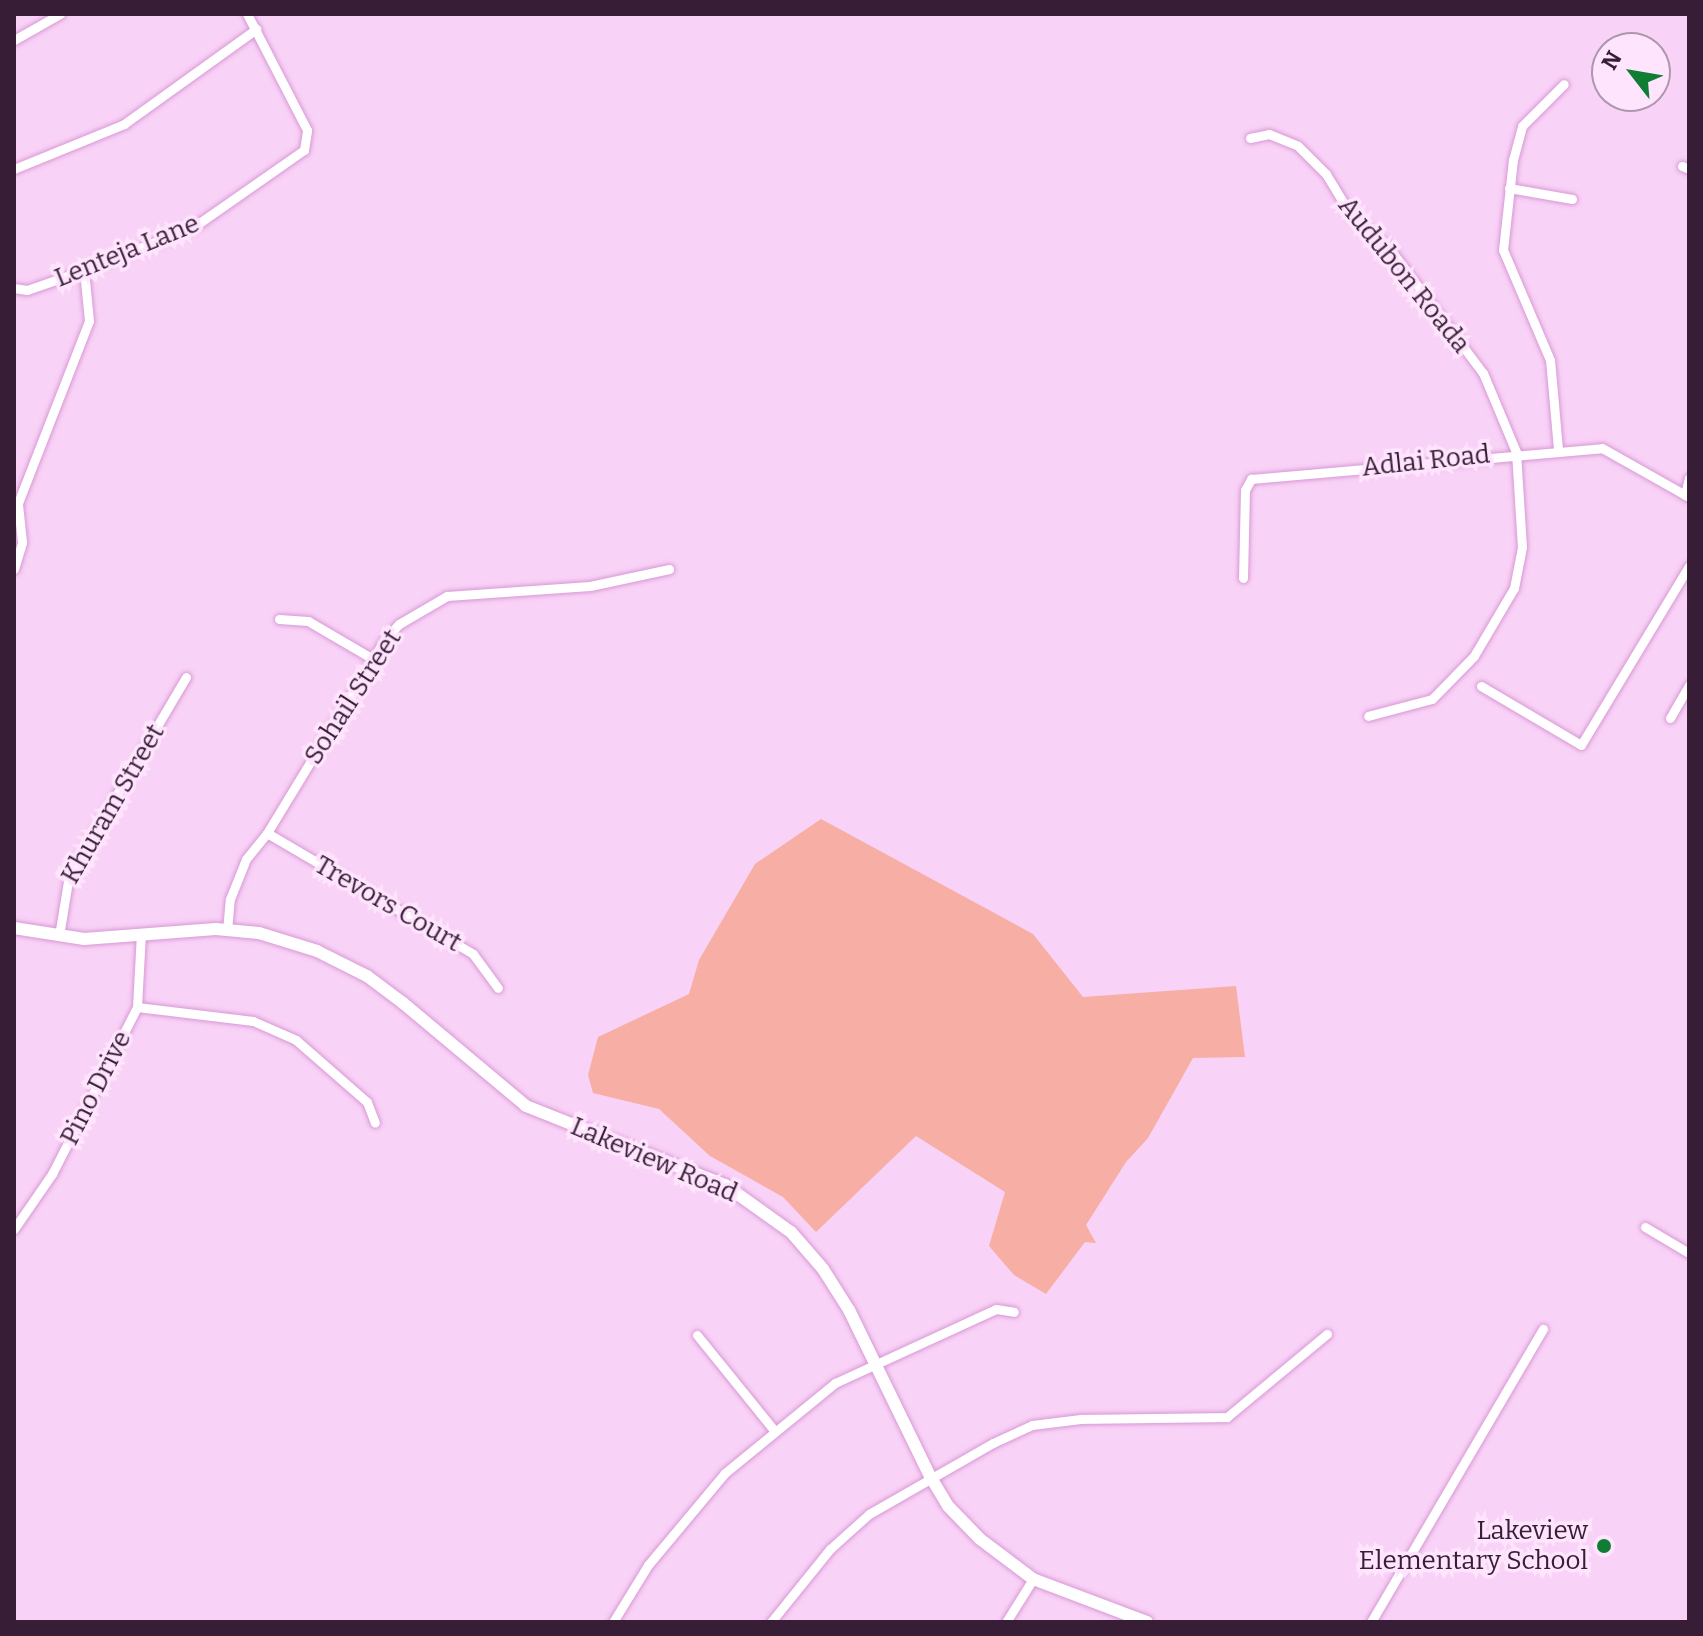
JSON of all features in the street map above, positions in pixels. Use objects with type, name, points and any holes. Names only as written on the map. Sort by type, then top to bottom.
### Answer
[{"type":"street","points":[[14,40],[60,14]]},
{"type":"street","points":[[14,169],[124,124],[256,29],[247,14]]},
{"type":"street","name":"Lenteja Lane","points":[[15,289],[84,270],[201,223],[302,152],[308,141],[256,29]]},
{"type":"street","points":[[1558,449],[1550,360],[1503,250],[1509,188],[1522,126],[1534,108],[1564,84]]},
{"type":"street","name":"Audubon Roada","points":[[1250,138],[1269,134],[1298,146],[1326,174],[1349,212],[1389,248],[1483,373],[1516,452],[1522,547],[1514,588],[1474,656],[1432,699],[1368,716]]},
{"type":"street","points":[[1509,188],[1572,199]]},
{"type":"street","points":[[14,569],[22,542],[19,498],[89,321],[84,270]]},
{"type":"street","name":"Adlai Road","points":[[1243,578],[1245,490],[1251,479],[1516,452],[1602,448],[1687,496]]},
{"type":"street","points":[[1687,496],[1689,478]]},
{"type":"street","points":[[1481,686],[1581,745],[1689,566]]},
{"type":"street","name":"Sohail Street","points":[[227,931],[235,878],[267,833],[373,659],[399,624],[447,596],[590,586],[669,569]]},
{"type":"street","points":[[279,619],[308,621],[373,659]]},
{"type":"street","name":"Khuram Street","points":[[59,936],[69,875],[186,677]]},
{"type":"street","points":[[1670,718],[1689,685]]},
{"type":"street","name":"Trevors Court","points":[[267,833],[473,954],[498,988]]},
{"type":"street","name":"Lakeview Road","points":[[14,928],[59,936],[227,931],[259,933],[317,951],[367,976],[526,1106],[725,1185],[791,1232],[823,1269],[875,1361],[930,1476],[948,1506],[980,1539],[1033,1579],[1147,1622]]},
{"type":"street","name":"Pino Drive","points":[[14,1229],[52,1174],[137,1007],[141,933]]},
{"type":"street","points":[[137,1007],[253,1021],[296,1040],[367,1102],[375,1123]]},
{"type":"street","points":[[1645,1227],[1689,1253]]},
{"type":"street","points":[[613,1622],[684,1518],[774,1430],[835,1383],[875,1361],[996,1309],[1014,1312]]},
{"type":"street","points":[[1371,1622],[1543,1329]]},
{"type":"street","points":[[771,1622],[830,1549],[869,1514],[930,1476],[1032,1425],[1081,1419],[1227,1417],[1327,1334]]},
{"type":"street","points":[[697,1335],[774,1430]]},
{"type":"street","points":[[1006,1622],[1033,1579]]},
{"type":"shaded area","points":[[821,819],[1033,934],[1083,997],[1236,986],[1245,1057],[1193,1058],[1148,1138],[1126,1162],[1086,1225],[1096,1243],[1085,1242],[1046,1294],[1014,1275],[989,1246],[1005,1192],[916,1136],[816,1232],[783,1197],[710,1156],[659,1109],[593,1093],[588,1075],[598,1037],[689,994],[699,960],[755,864]]},
{"type":"place","name":"Lakeview Elementary School","points":[[1604,1546]]}]
